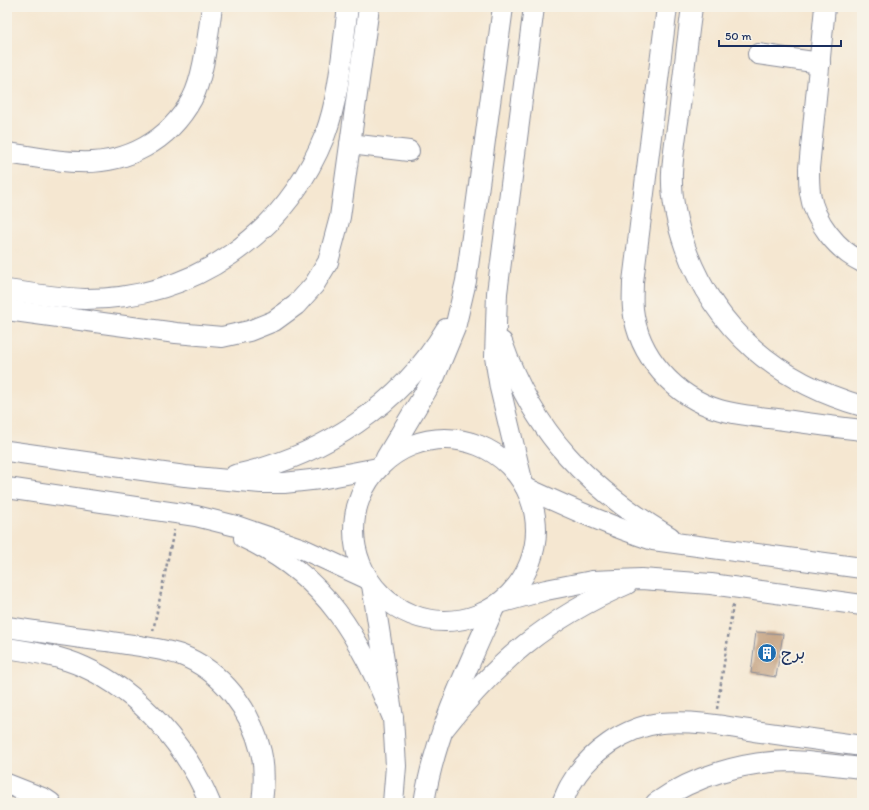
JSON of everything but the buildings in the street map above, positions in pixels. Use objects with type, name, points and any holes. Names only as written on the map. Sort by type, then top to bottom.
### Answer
[{"type":"street","points":[[7,153],[79,162],[114,160],[146,148],[173,127],[193,98],[203,65],[212,7]]},
{"type":"street","points":[[7,290],[86,298],[122,296],[158,288],[202,272],[229,257],[260,233],[286,204],[307,172],[325,134],[331,113],[348,7]]},
{"type":"street","points":[[7,310],[176,333],[222,337],[249,332],[274,321],[296,305],[310,290],[328,262],[340,217],[369,7]]},
{"type":"street","points":[[503,7],[466,281],[455,328],[435,376],[381,465],[368,481],[358,499],[354,520],[354,540],[359,560],[370,582],[387,601],[407,613],[429,620],[451,621],[474,617],[498,605],[546,590],[592,581],[641,579],[673,580],[862,605]]},
{"type":"street","points":[[524,485],[500,388],[495,357],[495,322],[534,7]]},
{"type":"street","points":[[667,7],[633,282],[633,310],[640,337],[652,362],[671,382],[694,399],[720,410],[862,430]]},
{"type":"street","points":[[692,7],[672,173],[675,204],[681,234],[691,263],[705,291],[722,316],[742,340],[766,360],[798,382],[833,398],[862,406]]},
{"type":"street","points":[[825,7],[809,168],[810,194],[819,219],[834,241],[853,258],[862,262]]},
{"type":"street","points":[[758,54],[820,63]]},
{"type":"street","points":[[331,113],[354,116]]},
{"type":"street","points":[[350,144],[409,151]]},
{"type":"street","points":[[650,145],[674,149]]},
{"type":"street","points":[[216,479],[260,470],[302,455],[342,434],[372,412],[411,377],[438,342],[461,303]]},
{"type":"street","points":[[495,322],[512,369],[535,413],[564,453],[599,489],[639,519],[682,545]]},
{"type":"street","points":[[7,451],[216,479],[284,483],[320,479],[381,465],[405,448],[428,440],[452,439],[476,444],[497,455],[515,471],[524,485],[534,506],[537,524],[536,542],[532,560],[525,576],[514,590],[498,605],[443,730],[434,757],[424,803]]},
{"type":"street","points":[[524,485],[624,531],[653,540],[862,568]]},
{"type":"street","points":[[7,488],[187,515],[236,526],[303,549],[370,582]]},
{"type":"street","points":[[187,515],[246,539],[279,557],[309,580],[335,608],[357,639],[374,673],[393,718]]},
{"type":"street","points":[[443,730],[469,696],[488,676],[530,639],[577,608],[602,595],[641,579]]},
{"type":"street","points":[[370,582],[393,718],[396,766],[393,803]]},
{"type":"street","points":[[7,628],[150,647],[181,656],[210,672],[234,694],[252,722],[262,753],[264,786],[262,803]]},
{"type":"street","points":[[7,648],[55,657],[84,667],[111,682],[135,701],[163,728],[204,788],[210,803]]},
{"type":"street","points":[[562,803],[571,783],[587,762],[608,744],[633,731],[660,723],[689,722],[862,746]]},
{"type":"street","points":[[656,803],[694,782],[729,770],[762,762],[793,761],[862,768]]},
{"type":"street","points":[[19,792],[51,803]]},
{"type":"path","points":[[150,647],[187,515]]},
{"type":"path","points":[[714,725],[736,588]]},
{"type":"place","name":"برج","points":[[767,653]]}]
